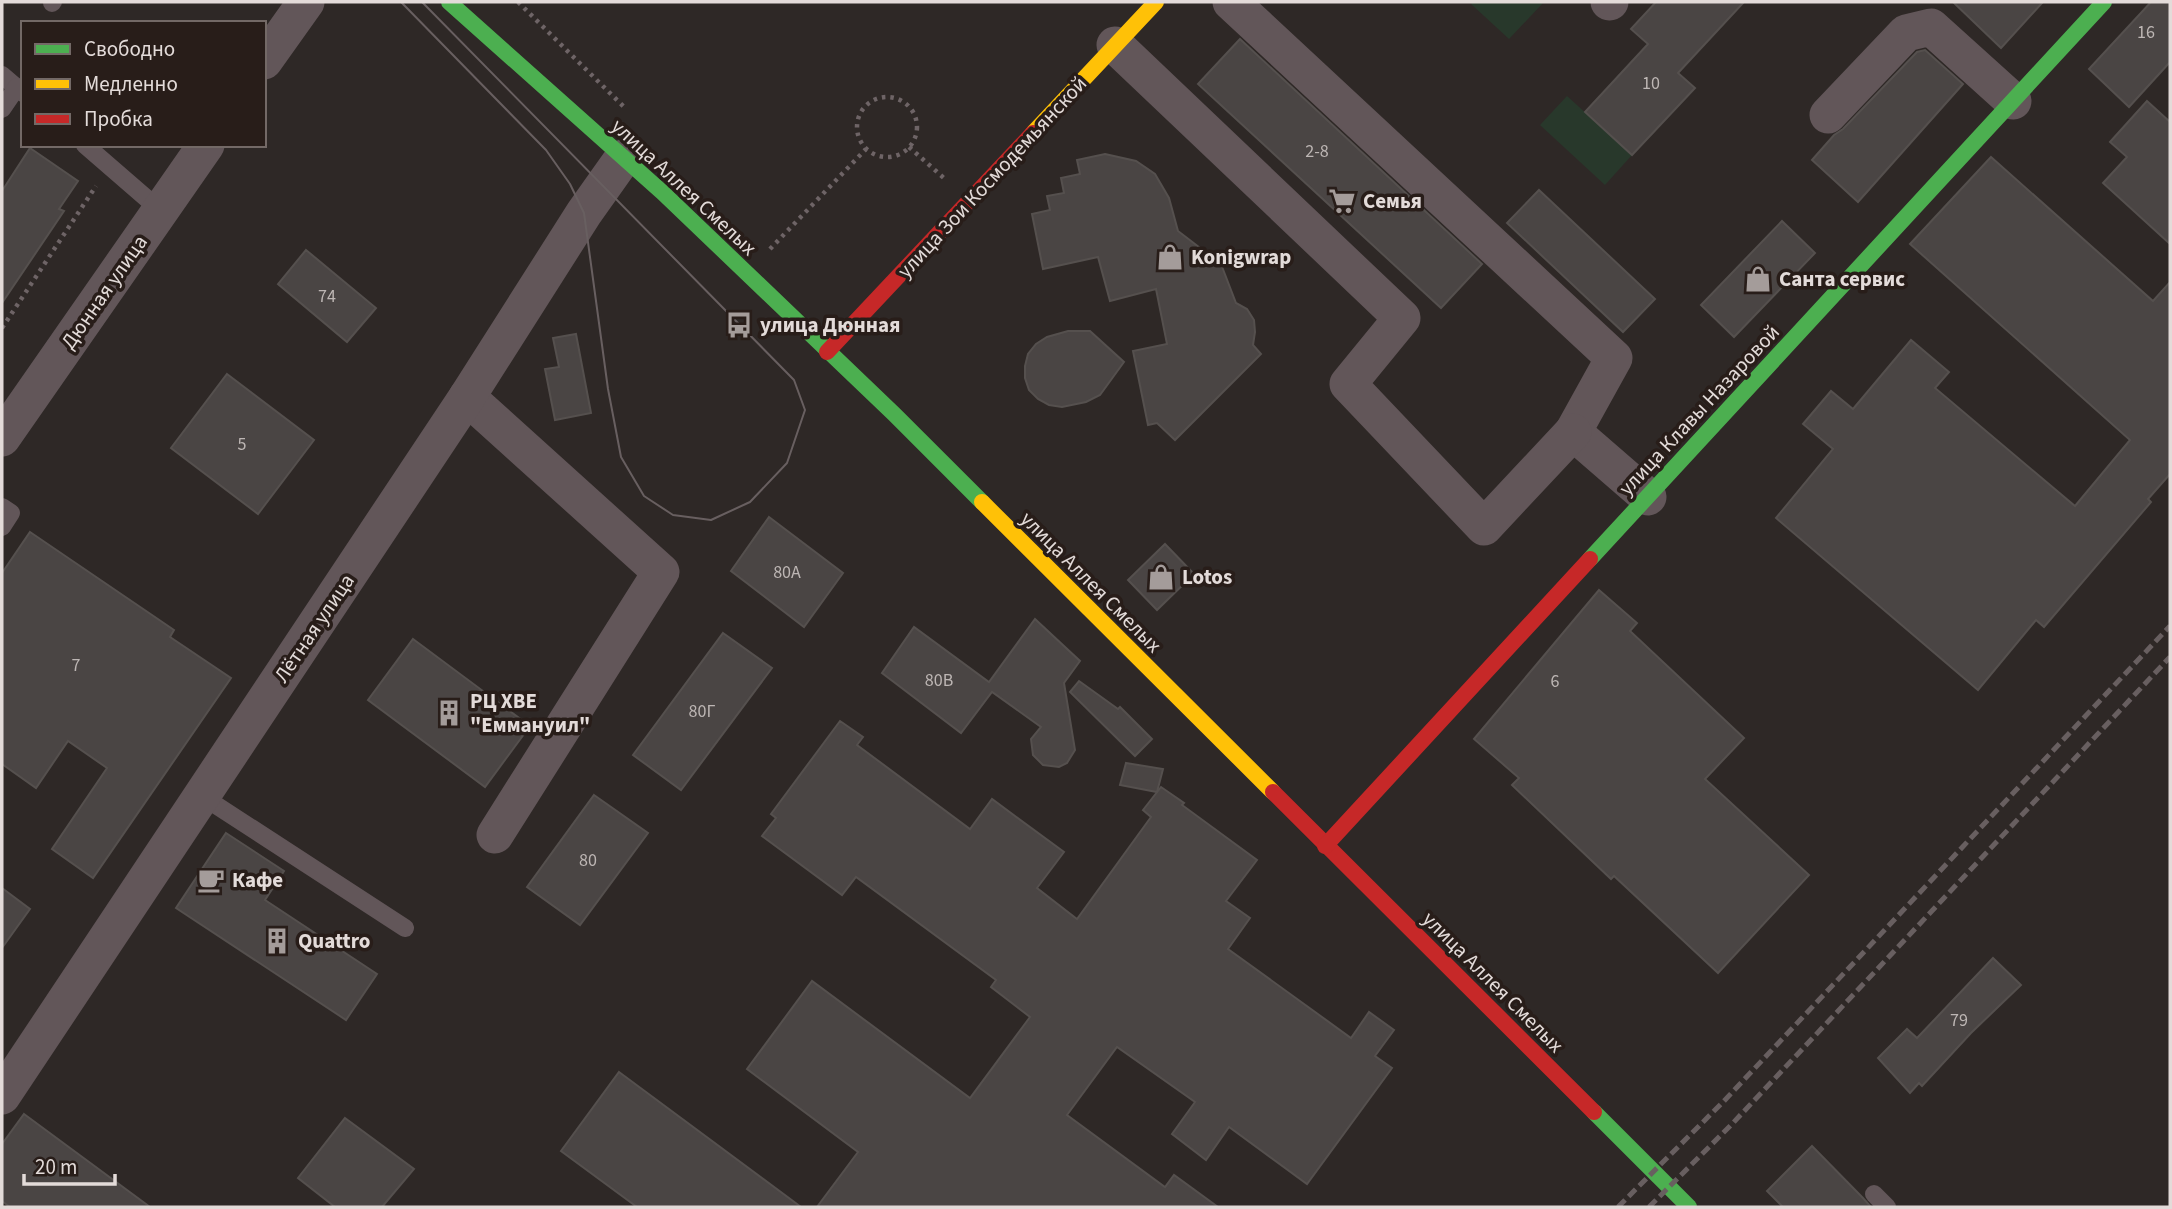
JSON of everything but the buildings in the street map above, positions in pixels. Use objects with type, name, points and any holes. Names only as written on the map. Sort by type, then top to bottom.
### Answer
[{"type":"main road","name":"улица Аллея Смелых","points":[[449,2],[662,192],[904,424],[1689,1207]]},
{"type":"main road","name":"улица Зои Космодемьянской","points":[[827,352],[1156,2]]},
{"type":"main road","name":"улица Клавы Назаровой","points":[[1325,846],[2104,2]]},
{"type":"street","points":[[266,58],[306,2]]},
{"type":"street","points":[[1115,45],[1402,318],[1348,384],[1484,527],[1573,432],[1614,358],[1231,2]]},
{"type":"street","points":[[1828,114],[1906,33],[1933,14],[2013,101]]},
{"type":"street","name":"Дюнная улица","points":[[2,438],[205,147]]},
{"type":"street","name":"Лётная улица","points":[[2,1096],[467,397],[584,213],[623,158]]},
{"type":"street","points":[[467,397],[661,572],[495,835]]},
{"type":"street","points":[[1573,432],[1648,497]]},
{"type":"lane","points":[[2,75],[20,90],[2,109]]},
{"type":"lane","points":[[87,147],[160,210]]},
{"type":"lane","points":[[2,507],[11,513],[2,527]]},
{"type":"lane","points":[[202,796],[405,928]]},
{"type":"lane","points":[[1874,1194],[1887,1207]]},
{"type":"path","points":[[518,2],[627,110]]},
{"type":"path","points":[[885,96],[897,97],[907,103],[914,113],[917,125],[916,137],[909,147],[900,154],[888,157],[877,156],[866,149],[859,140],[856,128],[858,116],[864,106],[873,99],[885,96]]},
{"type":"path","points":[[909,147],[969,201]]},
{"type":"path","points":[[763,242],[771,250],[866,149]]},
{"type":"path","points":[[2,328],[110,166]]},
{"type":"green space","points":[[1544,2],[1509,39],[1471,4]]},
{"type":"green space","points":[[1567,96],[1632,155],[1605,185],[1540,125]]},
{"type":"tram line","points":[[401,2],[546,150],[570,184],[584,213],[608,389],[621,457],[644,496],[673,515],[711,520],[750,502],[787,463],[805,410],[794,380],[422,2]]},
{"type":"railway","points":[[1618,1207],[1724,1101],[2170,626]]},
{"type":"railway","points":[[1649,1207],[1733,1123],[2170,657]]},
{"type":"traffic: fast","points":[[449,2],[662,192],[982,502]]},
{"type":"traffic: fast","points":[[1590,559],[2104,2]]},
{"type":"traffic: fast","points":[[1594,1112],[1689,1207]]},
{"type":"traffic: slow","points":[[1033,133],[1156,2]]},
{"type":"traffic: slow","points":[[982,502],[1273,792]]},
{"type":"traffic: jam","points":[[827,352],[1033,133]]},
{"type":"traffic: jam","points":[[1325,846],[1590,559]]},
{"type":"traffic: jam","points":[[1273,792],[1594,1112]]},
{"type":"place","name":"Семья","points":[[1342,201]]},
{"type":"place","name":"Konigwrap","points":[[1170,257]]},
{"type":"place","name":"Санта сервис","points":[[1758,279]]},
{"type":"place","name":"улица Дюнная","points":[[739,325]]},
{"type":"place","name":"Lotos","points":[[1161,577]]},
{"type":"place","name":"РЦ ХВЕ \"Еммануил\"","points":[[449,713]]},
{"type":"place","name":"Кафе","points":[[211,880]]},
{"type":"place","name":"Quattro","points":[[277,941]]}]
